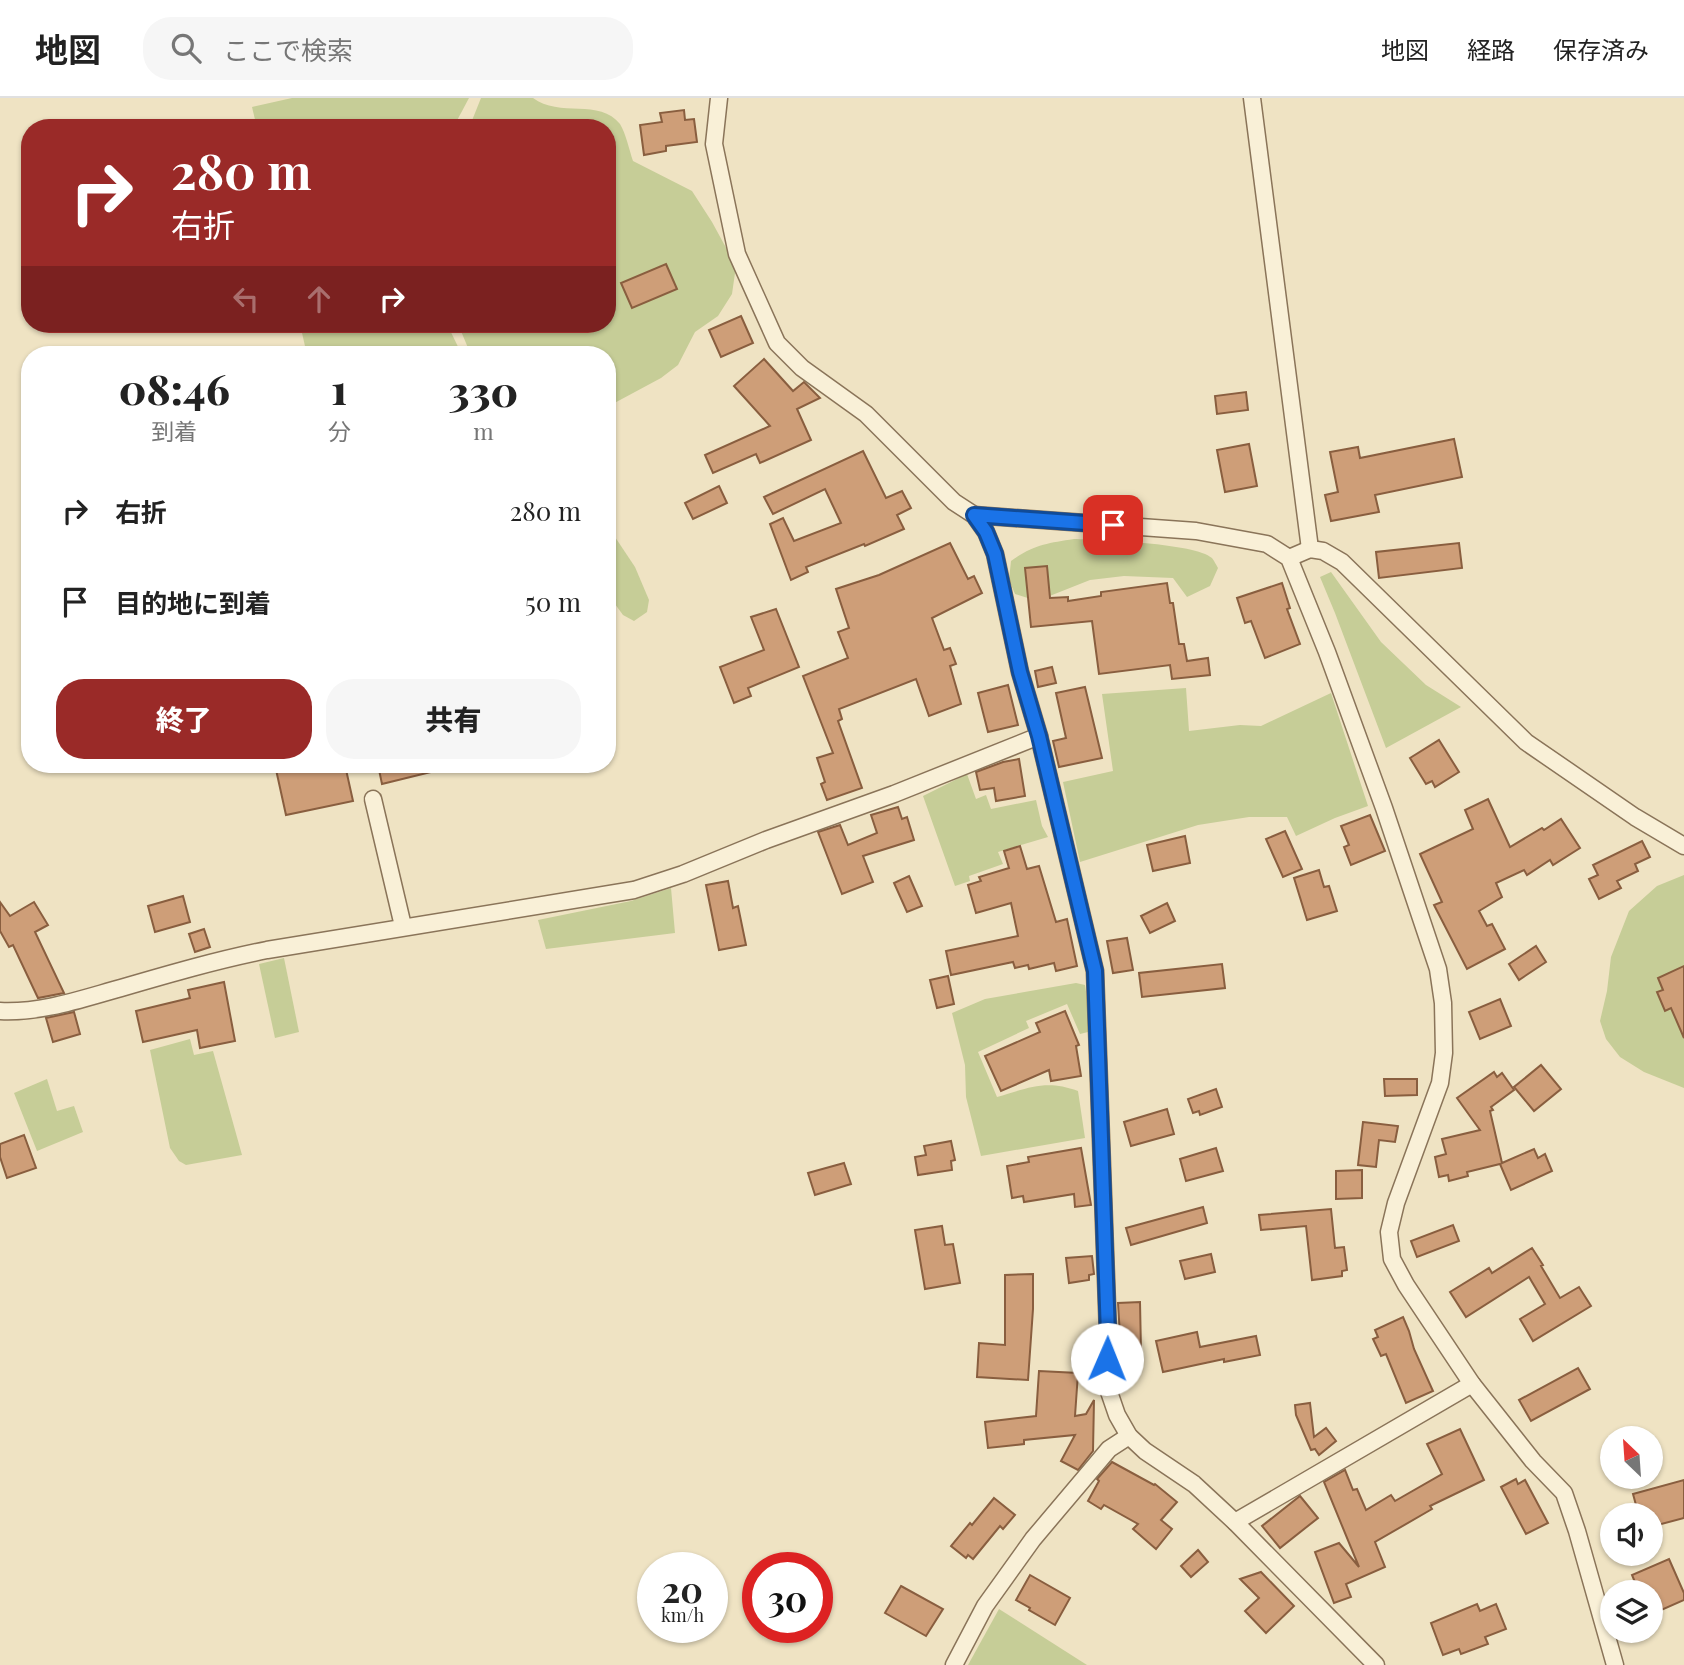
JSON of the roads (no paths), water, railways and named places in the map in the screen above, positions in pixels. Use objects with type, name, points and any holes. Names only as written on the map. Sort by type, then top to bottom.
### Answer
[{"type":"street","points":[[719,98],[714,144],[737,254],[777,343],[802,368],[866,414],[954,502],[974,515],[986,532],[995,554],[1020,672],[1039,736],[1095,971],[1108,1334],[1106,1383],[1117,1415],[1129,1436],[1145,1451],[1194,1484],[1235,1522],[1376,1665]]},
{"type":"street","points":[[1252,98],[1310,548]]},
{"type":"street","points":[[974,515],[1196,531],[1267,544],[1289,558],[1375,782],[1438,969],[1443,1003],[1444,1053],[1440,1083],[1396,1203],[1389,1233],[1392,1259],[1406,1285],[1472,1384],[1533,1461],[1564,1493],[1615,1665]]},
{"type":"street","points":[[1289,558],[1310,548],[1323,551],[1342,562],[1526,742],[1634,817],[1684,846]]},
{"type":"street","points":[[0,1012],[61,1005],[220,959],[403,926],[634,890],[894,794],[1039,736]]},
{"type":"street","points":[[373,799],[403,926]]},
{"type":"street","points":[[1235,1522],[1472,1384]]},
{"type":"street","points":[[954,1665],[985,1606],[1033,1539],[1110,1449],[1129,1436]]}]
